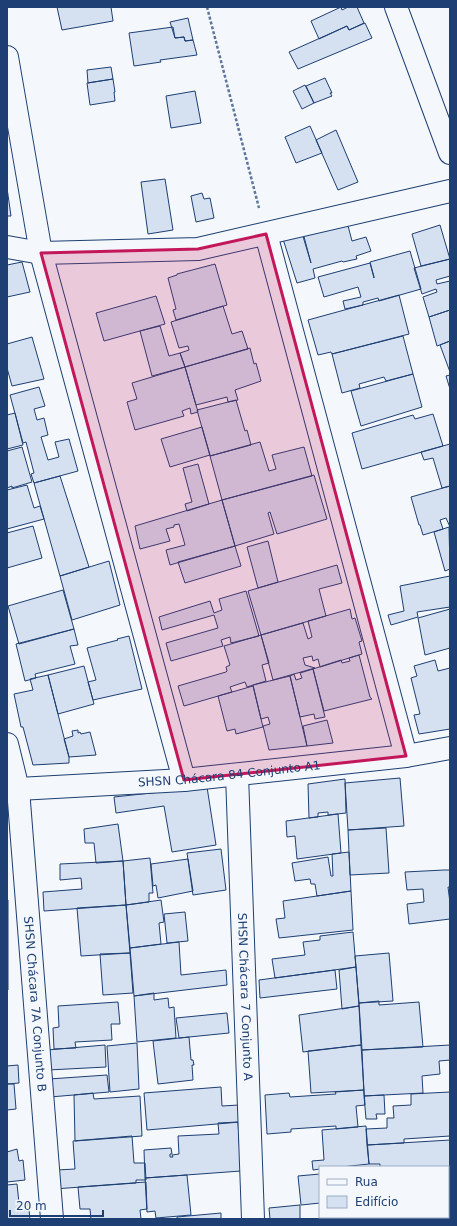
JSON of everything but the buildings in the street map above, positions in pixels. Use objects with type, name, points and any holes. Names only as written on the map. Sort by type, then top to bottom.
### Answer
[{"type":"street","points":[[396,7],[450,154]]},
{"type":"street","points":[[7,57],[41,253],[184,780]]},
{"type":"street","points":[[7,247],[41,253],[198,249],[450,191]]},
{"type":"street","points":[[266,234],[406,756]]},
{"type":"street","name":"SHSN Chácara 7A Conjunto B","points":[[7,744],[52,1219]]},
{"type":"street","name":"SHSN Chácara 84 Conjunto A1","points":[[12,788],[184,780],[406,756],[450,748]]},
{"type":"street","name":"SHSN Chácara 7 Conjunto A","points":[[237,775],[253,1219]]},
{"type":"path","points":[[207,7],[266,234]]},
{"type":"highlighted area","points":[[266,234],[406,756],[184,780],[41,253],[198,249]]}]
